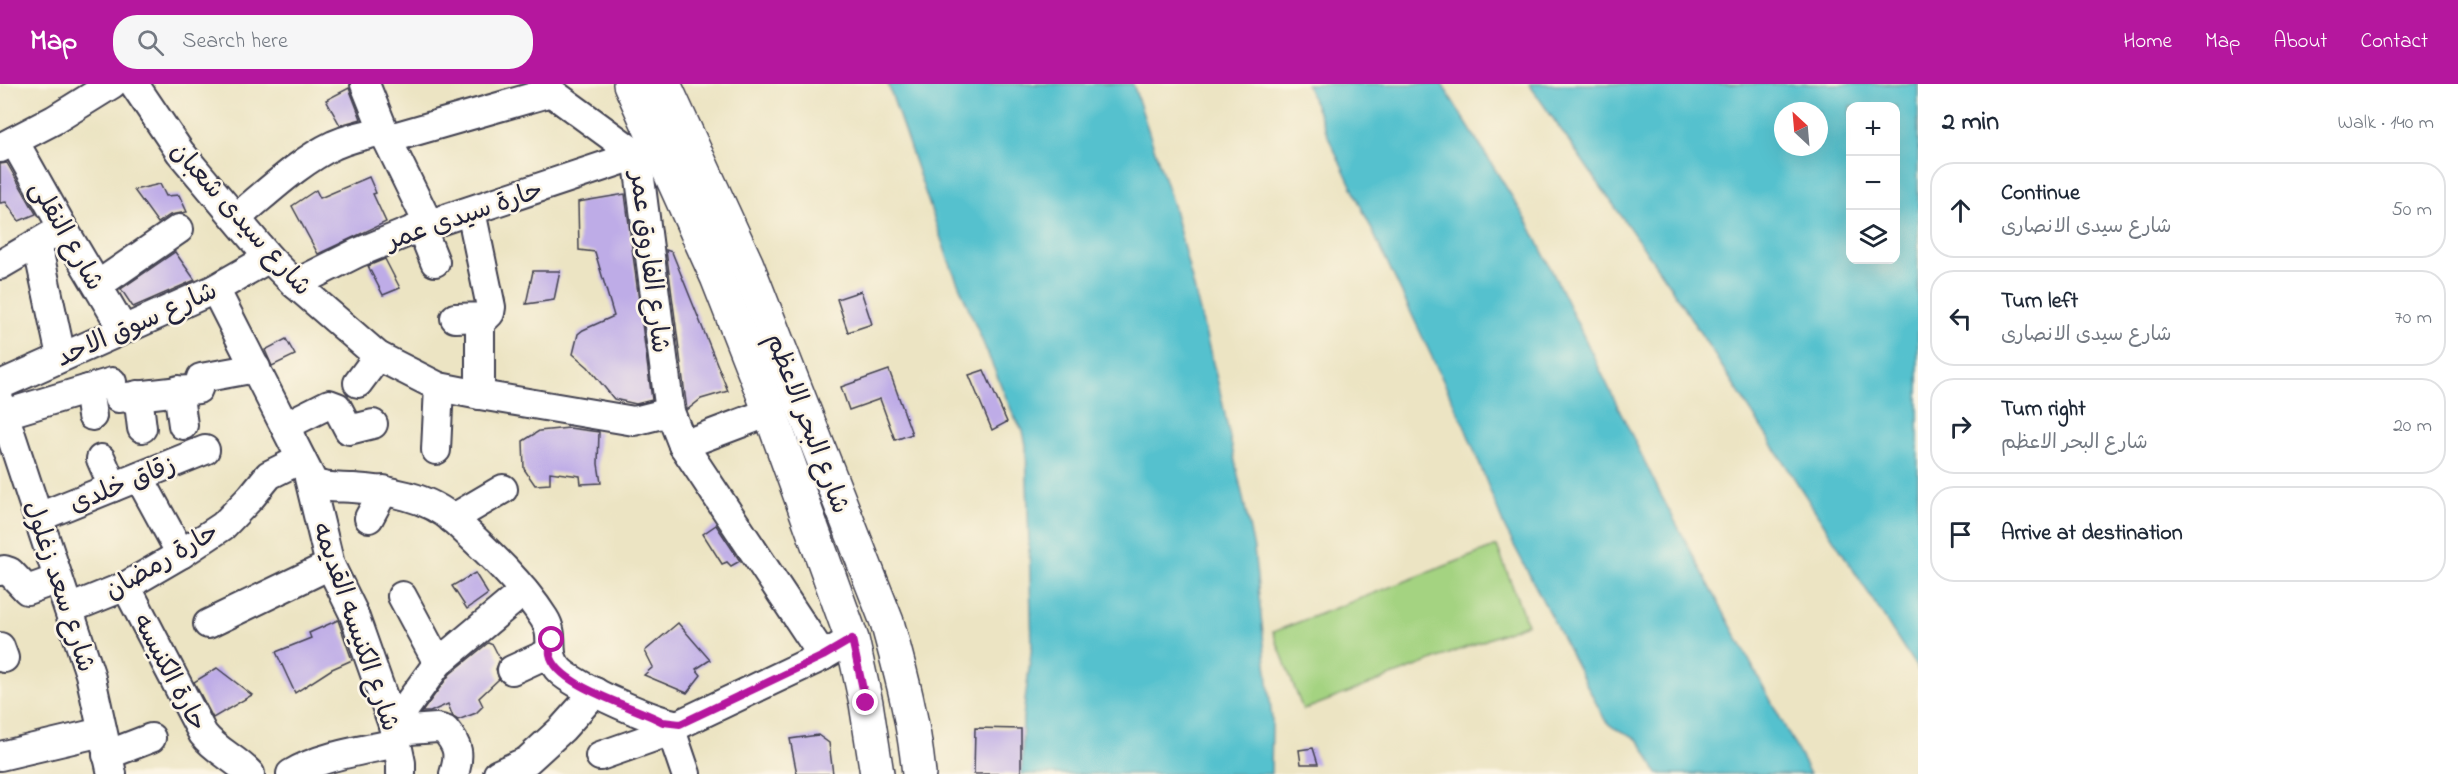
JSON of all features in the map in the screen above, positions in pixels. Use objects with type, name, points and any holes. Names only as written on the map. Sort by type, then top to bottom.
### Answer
[{"type":"main road","name":"شارع البحر الاعظم","points":[[630,84],[717,277],[770,412],[852,639],[866,703],[877,774]]},
{"type":"main road","name":"شارع البحر الاعظم","points":[[664,84],[747,265],[887,622],[904,683],[916,744],[919,774]]},
{"type":"street","points":[[7,145],[54,120],[112,84]]},
{"type":"street","name":"شارع سيدى شعبان","points":[[134,84],[180,152],[269,258],[295,284],[378,356],[439,387],[480,395],[634,420],[670,412]]},
{"type":"street","points":[[365,84],[425,226],[435,262]]},
{"type":"street","points":[[236,218],[310,159],[350,139],[386,135],[550,88]]},
{"type":"street","name":"شارع الفاروق عمر","points":[[550,88],[637,155],[670,412],[683,445]]},
{"type":"street","name":"شارع النقلى","points":[[7,145],[63,228],[123,329]]},
{"type":"street","name":"حارة سيدى عمر","points":[[295,284],[357,253],[425,226],[637,155]]},
{"type":"street","points":[[471,211],[491,307],[490,313],[467,318],[480,395]]},
{"type":"street","points":[[0,265],[63,228]]},
{"type":"street","points":[[98,285],[179,229]]},
{"type":"street","points":[[37,243],[61,356]]},
{"type":"street","name":"شارع سوق الاحد","points":[[0,385],[215,289],[269,258]]},
{"type":"street","name":"شارع الكنيسه القديمه","points":[[215,289],[305,469],[330,565],[353,612],[395,733],[401,774]]},
{"type":"street","points":[[358,383],[378,356]]},
{"type":"street","points":[[3,408],[198,388],[201,378],[256,368]]},
{"type":"street","points":[[436,450],[439,387]]},
{"type":"street","points":[[178,390],[183,425]]},
{"type":"street","points":[[110,396],[142,428]]},
{"type":"street","points":[[285,426],[329,404],[337,407],[351,431],[373,424]]},
{"type":"street","name":"شارع سعد زغلول","points":[[3,408],[90,674],[107,754]]},
{"type":"street","points":[[770,412],[683,445],[823,656]]},
{"type":"street","name":"زقاق خلدى","points":[[39,517],[205,450]]},
{"type":"street","points":[[101,459],[126,482],[182,554]]},
{"type":"street","points":[[305,469],[313,482],[322,486],[384,490],[420,500],[452,519],[524,591],[550,628],[552,640],[549,653],[561,672],[595,692],[670,727],[686,774]]},
{"type":"street","name":"حارة رمضان","points":[[69,609],[126,586],[182,554],[223,526],[251,497],[268,475],[305,469]]},
{"type":"street","points":[[452,519],[503,489]]},
{"type":"street","points":[[369,518],[384,490]]},
{"type":"street","points":[[208,624],[330,565]]},
{"type":"street","points":[[0,571],[7,570],[22,586],[30,590],[58,579]]},
{"type":"street","name":"حارة الكنيسه","points":[[126,586],[203,734],[210,744],[238,761],[250,774]]},
{"type":"street","points":[[395,733],[438,663],[524,591]]},
{"type":"street","points":[[402,596],[438,663]]},
{"type":"street","points":[[600,756],[680,724],[823,656],[852,639]]},
{"type":"street","points":[[512,670],[549,653]]},
{"type":"street","points":[[498,774],[527,761],[562,729],[595,692]]},
{"type":"street","points":[[291,774],[395,733],[437,728],[445,730],[459,753],[458,766],[454,774]]},
{"type":"street","points":[[0,756],[107,754],[151,738]]},
{"type":"green space","points":[[1497,546],[1527,624],[1303,710],[1273,632]]},
{"type":"water","points":[[888,84],[1133,84],[1173,205],[1219,387],[1254,549],[1272,720],[1271,774],[1022,774],[1023,717],[1032,645],[1026,445],[1023,431],[1013,414],[948,259]]},
{"type":"water","points":[[1306,84],[1442,84],[1529,224],[1661,495],[1810,774],[1657,774],[1638,740],[1608,724],[1605,720],[1504,526],[1464,425],[1331,143]]},
{"type":"water","points":[[1529,84],[1918,84],[1918,670],[1668,283]]},
{"type":"building","points":[[349,88],[361,119],[340,125],[326,100]]},
{"type":"building","points":[[7,163],[36,214],[19,221],[6,202],[0,203],[0,164]]},
{"type":"building","points":[[369,177],[376,193],[373,194],[386,222],[318,254],[292,206],[316,190],[320,198]]},
{"type":"building","points":[[160,184],[166,196],[179,195],[187,212],[170,215],[158,223],[134,190]]},
{"type":"building","points":[[625,194],[652,400],[636,404],[614,399],[588,367],[573,354],[578,334],[614,316],[595,252],[579,250],[578,202]]},
{"type":"building","points":[[666,250],[672,252],[728,391],[701,399],[687,410]]},
{"type":"building","points":[[175,252],[195,280],[133,307],[121,289]]},
{"type":"building","points":[[385,259],[400,288],[383,295],[368,266]]},
{"type":"building","points":[[533,271],[560,271],[554,300],[526,304]]},
{"type":"building","points":[[861,291],[872,324],[848,332],[837,299]]},
{"type":"building","points":[[286,339],[295,355],[272,366],[265,350]]},
{"type":"building","points":[[889,370],[912,434],[895,440],[880,399],[849,410],[841,387]]},
{"type":"building","points":[[984,370],[1007,422],[992,430],[969,375]]},
{"type":"building","points":[[569,428],[599,432],[598,464],[601,483],[581,484],[580,476],[550,472],[550,484],[535,485],[524,469],[523,441],[539,431]]},
{"type":"building","points":[[716,525],[740,561],[731,566],[727,562],[722,564],[703,534]]},
{"type":"building","points":[[475,573],[488,594],[467,609],[452,586]]},
{"type":"building","points":[[338,620],[352,660],[332,669],[295,693],[276,652],[311,638],[309,633]]},
{"type":"building","points":[[678,623],[710,660],[696,669],[701,675],[687,693],[644,675],[653,667],[645,651]]},
{"type":"building","points":[[488,643],[493,645],[500,659],[496,669],[499,679],[479,698],[483,706],[476,713],[458,720],[453,717],[448,704],[430,712],[422,712],[450,674]]},
{"type":"building","points":[[217,668],[252,695],[213,718],[194,682]]},
{"type":"building","points":[[975,728],[1021,729],[1021,774],[974,774]]},
{"type":"building","points":[[818,735],[829,743],[833,774],[797,774],[790,739]]},
{"type":"building","points":[[1313,748],[1318,764],[1301,764],[1299,750]]},
{"type":"route","points":[[552,640],[549,653],[554,664],[570,679],[663,722],[680,724],[823,656],[852,639],[866,703]]}]
